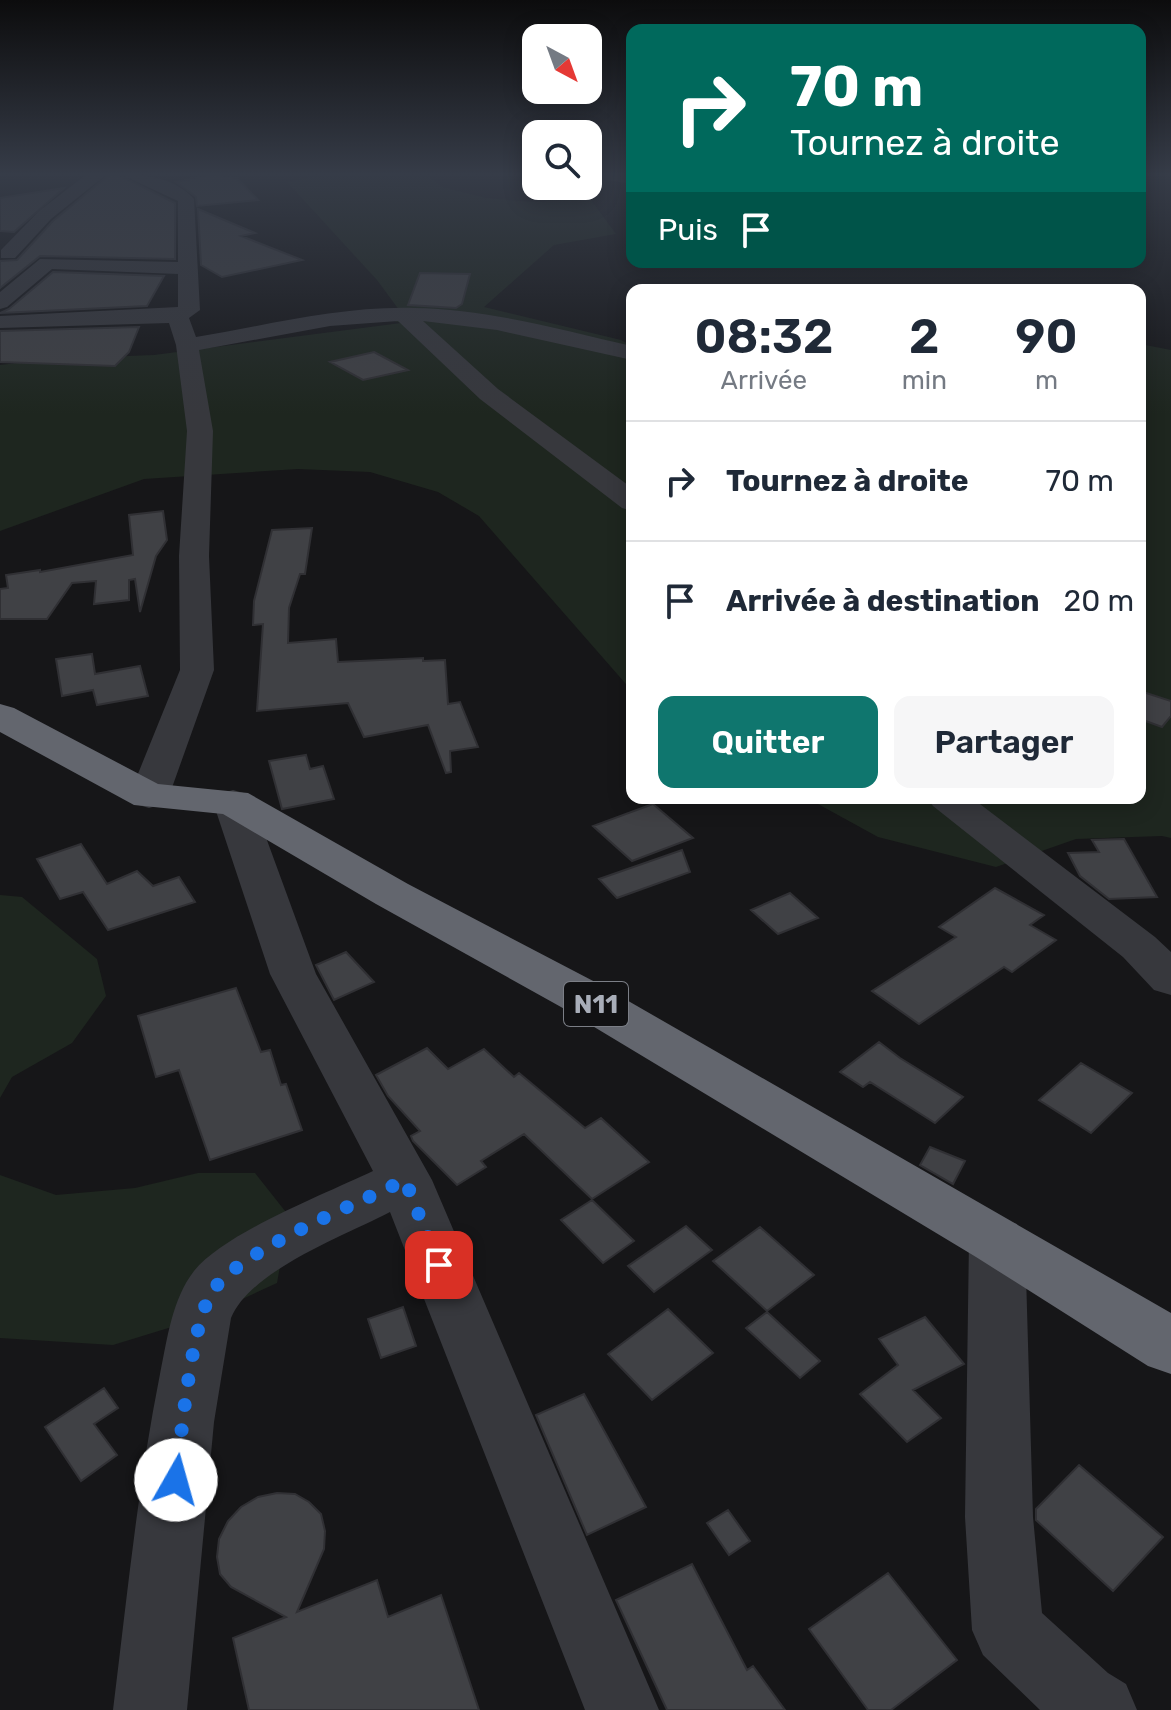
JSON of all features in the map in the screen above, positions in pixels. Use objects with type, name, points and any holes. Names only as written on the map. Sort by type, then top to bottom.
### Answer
[{"type":"highway","name":"N11","points":[[0,716],[149,796],[233,802],[392,894],[579,995],[997,1240],[1171,1346]]},
{"type":"street","points":[[7,254],[47,263],[187,268]]},
{"type":"street","points":[[0,322],[178,316],[189,310],[187,254]]},
{"type":"street","points":[[0,303],[47,263]]},
{"type":"street","points":[[187,345],[315,323],[403,314],[526,330],[626,352]]},
{"type":"street","points":[[403,314],[489,394],[626,497]]},
{"type":"street","points":[[149,796],[197,670],[194,556],[200,431],[187,345],[178,316]]},
{"type":"street","points":[[233,802],[293,974],[405,1180],[622,1710]]},
{"type":"street","points":[[955,804],[1139,947],[1171,979]]},
{"type":"street","points":[[150,1710],[182,1422],[201,1318],[214,1289],[246,1259],[405,1180]]},
{"type":"street","points":[[997,1240],[999,1517],[1008,1630],[1082,1699],[1100,1710]]},
{"type":"shaded area","points":[[353,254],[544,254],[484,307],[626,343],[626,684],[479,516],[438,492],[370,472],[298,469],[144,479],[0,531],[0,365],[51,359],[154,355],[401,323],[394,321],[405,318]]},
{"type":"shaded area","points":[[1146,345],[1171,350],[1171,838],[1076,839],[996,867],[878,837],[818,804],[1146,804]]},
{"type":"shaded area","points":[[0,895],[22,897],[97,959],[106,996],[72,1043],[12,1077],[0,1098]]},
{"type":"shaded area","points":[[198,1173],[255,1173],[289,1216],[277,1283],[201,1318],[113,1345],[0,1338],[0,1175],[56,1195],[135,1188]]},
{"type":"building","points":[[23,254],[175,254],[175,259],[40,256],[0,288],[0,261],[17,260]]},
{"type":"building","points":[[200,254],[286,254],[302,260],[222,277],[201,265]]},
{"type":"building","points":[[53,272],[164,276],[147,306],[0,313]]},
{"type":"building","points":[[420,273],[470,274],[462,304],[456,308],[408,305]]},
{"type":"building","points":[[139,327],[129,352],[115,366],[0,362],[0,331]]},
{"type":"building","points":[[374,352],[408,370],[363,380],[330,362]]},
{"type":"building","points":[[163,511],[167,540],[156,556],[140,612],[135,579],[129,580],[129,600],[94,604],[96,581],[72,583],[47,619],[0,619],[0,589],[8,588],[6,575],[133,555],[129,515]]},
{"type":"building","points":[[312,528],[305,574],[300,574],[289,608],[288,643],[336,639],[338,662],[423,658],[423,661],[445,660],[448,704],[460,702],[478,747],[450,751],[451,772],[446,773],[428,725],[364,737],[348,703],[257,711],[263,624],[253,625],[254,601],[272,530]]},
{"type":"building","points":[[92,654],[95,674],[140,666],[148,696],[97,705],[93,690],[62,696],[56,659]]},
{"type":"building","points":[[1146,693],[1171,701],[1171,716],[1162,727],[1146,721]]},
{"type":"building","points":[[306,755],[310,769],[323,766],[334,799],[282,809],[269,761]]},
{"type":"building","points":[[653,804],[693,838],[632,861],[593,826]]},
{"type":"building","points":[[1124,839],[1157,897],[1109,899],[1080,876],[1068,853],[1099,852],[1092,840]]},
{"type":"building","points":[[81,844],[107,884],[137,871],[153,886],[179,877],[195,902],[108,930],[83,892],[60,899],[37,859]]},
{"type":"building","points":[[682,850],[690,872],[617,898],[599,879]]},
{"type":"building","points":[[995,888],[1044,915],[1030,925],[1056,940],[1012,972],[1004,967],[919,1024],[872,991],[956,937],[939,927]]},
{"type":"building","points":[[790,893],[818,918],[778,934],[751,910]]},
{"type":"building","points":[[346,952],[374,982],[334,1000],[316,965]]},
{"type":"building","points":[[236,988],[261,1052],[270,1050],[281,1085],[286,1084],[302,1130],[210,1160],[179,1070],[156,1077],[138,1016]]},
{"type":"building","points":[[879,1042],[963,1097],[935,1123],[870,1082],[863,1087],[840,1072]]},
{"type":"building","points":[[427,1048],[448,1069],[484,1049],[514,1077],[519,1073],[585,1128],[601,1118],[649,1162],[592,1199],[524,1134],[481,1161],[486,1167],[457,1185],[413,1141],[411,1136],[420,1131],[388,1096],[376,1075]]},
{"type":"building","points":[[1081,1063],[1132,1093],[1091,1133],[1039,1100]]},
{"type":"building","points":[[930,1147],[965,1161],[953,1184],[920,1165]]},
{"type":"building","points":[[592,1200],[634,1241],[603,1263],[561,1220]]},
{"type":"building","points":[[686,1226],[712,1250],[654,1292],[628,1266]]},
{"type":"building","points":[[760,1227],[814,1275],[767,1311],[713,1261]]},
{"type":"building","points":[[403,1307],[416,1346],[381,1358],[368,1319]]},
{"type":"building","points":[[668,1309],[713,1353],[652,1400],[608,1354]]},
{"type":"building","points":[[767,1312],[820,1361],[800,1378],[746,1328]]},
{"type":"building","points":[[925,1317],[964,1364],[913,1390],[941,1418],[907,1442],[860,1394],[898,1365],[879,1339]]},
{"type":"building","points":[[104,1388],[118,1408],[94,1424],[117,1455],[81,1481],[45,1427]]},
{"type":"building","points":[[584,1394],[646,1507],[587,1535],[536,1415]]},
{"type":"building","points":[[1079,1465],[1163,1537],[1113,1591],[1036,1520],[1036,1509]]},
{"type":"building","points":[[277,1493],[295,1494],[309,1502],[321,1514],[325,1531],[324,1549],[297,1612],[377,1580],[388,1617],[441,1595],[479,1710],[249,1710],[233,1638],[286,1617],[231,1587],[220,1574],[217,1557],[219,1539],[228,1521],[241,1507],[258,1497]]},
{"type":"building","points":[[728,1510],[750,1541],[729,1555],[707,1523]]},
{"type":"building","points":[[692,1564],[747,1670],[753,1666],[785,1710],[667,1710],[616,1600]]},
{"type":"building","points":[[888,1573],[957,1660],[891,1710],[868,1710],[809,1629]]},
{"type":"route","points":[[176,1480],[182,1422],[201,1318],[214,1289],[246,1259],[405,1180],[439,1265]]}]
